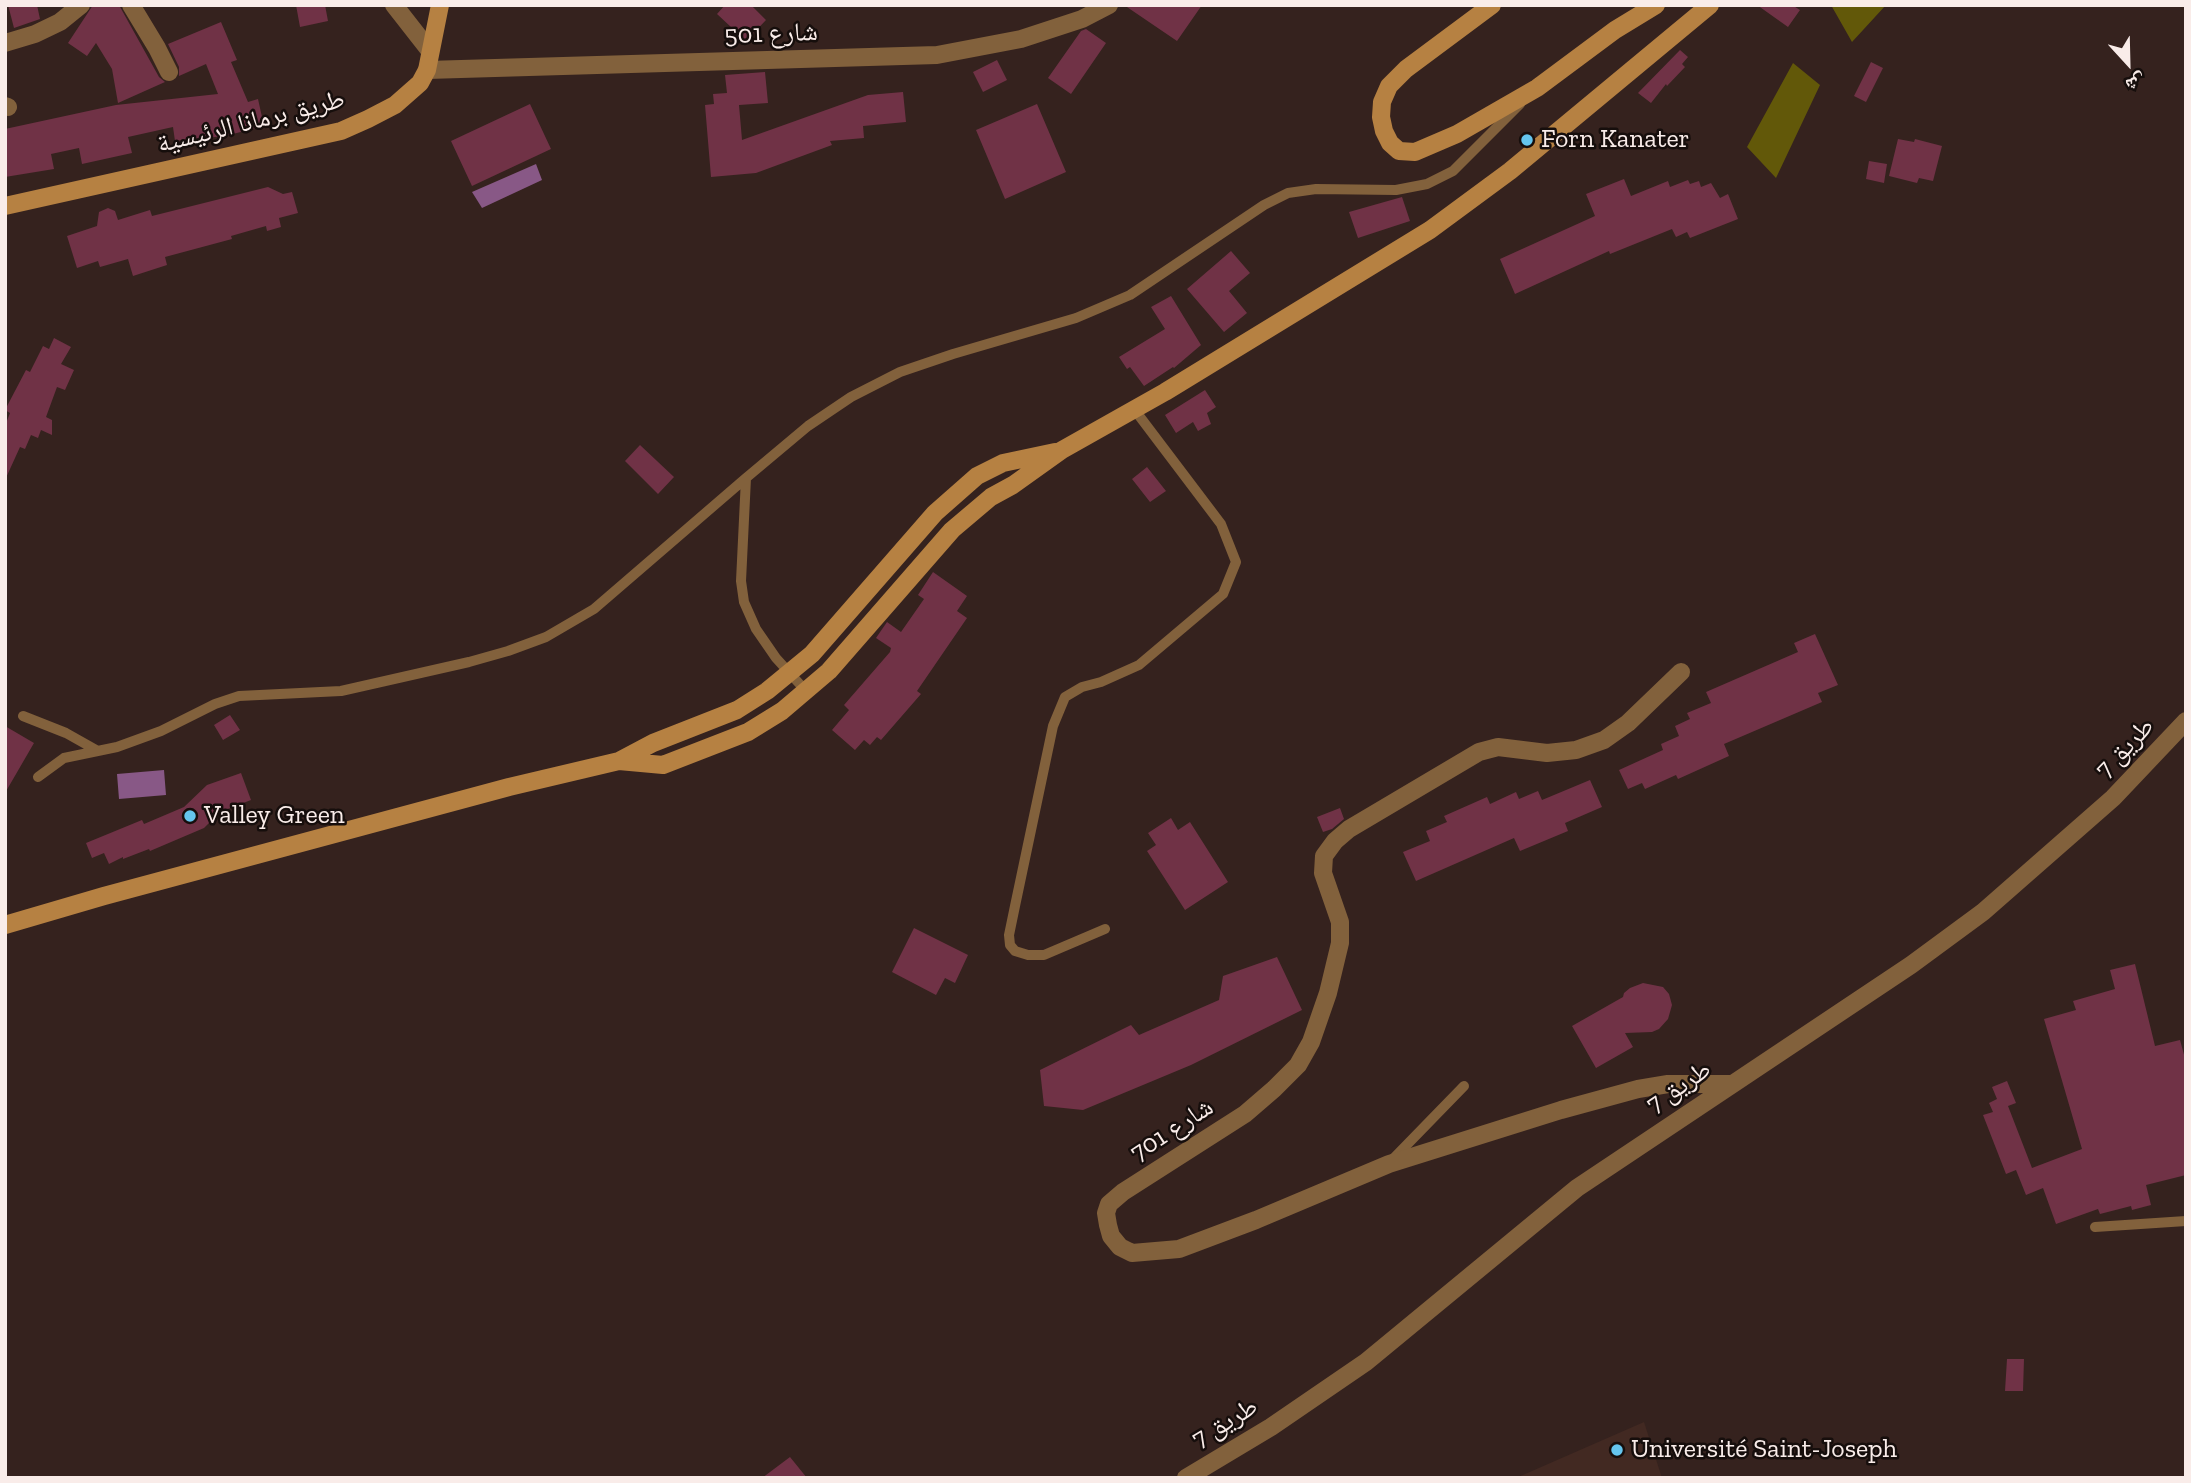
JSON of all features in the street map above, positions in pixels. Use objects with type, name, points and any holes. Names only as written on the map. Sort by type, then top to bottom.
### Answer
[{"type":"street","points":[[5,43],[35,34],[60,22],[80,5]]},
{"type":"street","points":[[131,5],[169,72]]},
{"type":"street","points":[[394,5],[430,51]]},
{"type":"street","points":[[427,70],[440,5]]},
{"type":"street","name":"شارع 501","points":[[427,70],[937,55],[1021,39],[1078,12],[1109,5]]},
{"type":"street","points":[[1492,5],[1406,69],[1389,86],[1381,102],[1381,117],[1390,143],[1399,150],[1415,152],[1457,134],[1537,88],[1615,30],[1656,5]]},
{"type":"street","points":[[619,761],[663,765],[748,732],[782,711],[849,650],[952,530],[991,497],[1013,485],[1062,450],[1430,230],[1510,172],[1710,5]]},
{"type":"street","name":"طريق برمانا الرئيسية","points":[[5,206],[341,131],[395,105],[419,83],[427,70]]},
{"type":"street","points":[[5,925],[495,790],[619,761],[653,743],[737,710],[767,691],[831,634],[935,513],[977,477],[1003,463],[1062,450]]},
{"type":"street","name":"شارع 701","points":[[1681,671],[1628,723],[1604,740],[1576,750],[1547,753],[1498,747],[1479,752],[1349,829],[1335,841],[1324,856],[1323,873],[1340,922],[1340,943],[1328,993],[1311,1042],[1297,1065],[1245,1114],[1123,1192],[1110,1204],[1106,1213],[1108,1225],[1111,1236],[1120,1247],[1132,1253],[1180,1249],[1388,1164],[1561,1110],[1638,1089],[1668,1084],[1731,1084]]},
{"type":"street","name":"طريق 7","points":[[1186,1478],[1271,1427],[1366,1362],[1577,1188],[1911,965],[1983,912],[2113,799],[2186,722]]},
{"type":"lane","points":[[37,777],[64,758],[98,751],[161,731],[215,704],[239,696],[341,691],[469,662],[546,637],[594,609],[808,426],[851,397],[900,372],[1076,318],[1130,295],[1264,205],[1288,194],[1315,189],[1396,190],[1427,184],[1453,171],[1537,88]]},
{"type":"lane","points":[[1105,929],[1044,955],[1028,955],[1015,951],[1010,945],[1009,935],[1053,726],[1065,697],[1082,687],[1101,682],[1139,665],[1223,594],[1236,562],[1221,524],[1134,409]]},
{"type":"lane","points":[[746,478],[741,581],[744,603],[756,629],[776,658],[806,691]]},
{"type":"lane","points":[[23,716],[66,733],[98,751]]},
{"type":"lane","points":[[1388,1164],[1464,1086]]},
{"type":"lane","points":[[2095,1227],[2186,1222]]},
{"type":"shaded area","points":[[1831,5],[1886,5],[1852,42]]},
{"type":"shaded area","points":[[1793,63],[1820,85],[1776,178],[1747,147]]},
{"type":"shaded area","points":[[536,164],[542,180],[482,208],[472,192]]},
{"type":"shaded area","points":[[164,770],[166,795],[119,799],[117,774]]},
{"type":"shaded area","name":"Université Saint-Joseph","points":[[1644,1422],[1662,1478],[1516,1478]]},
{"type":"building","points":[[8,5],[37,5],[40,19],[14,28]]},
{"type":"building","points":[[93,5],[119,5],[159,77],[165,82],[118,103],[112,69],[96,43],[87,56],[68,43]]},
{"type":"building","points":[[296,5],[325,5],[328,21],[300,27]]},
{"type":"building","points":[[725,5],[751,5],[766,20],[746,41],[717,14]]},
{"type":"building","points":[[1124,5],[1202,5],[1177,41]]},
{"type":"building","points":[[1757,5],[1792,5],[1800,10],[1788,27]]},
{"type":"building","points":[[221,22],[237,60],[231,62],[248,102],[258,99],[264,126],[225,136],[175,141],[173,127],[128,137],[132,153],[82,164],[79,148],[51,154],[54,169],[5,177],[5,129],[116,105],[218,94],[206,64],[179,76],[179,67],[168,44]]},
{"type":"building","points":[[1086,29],[1106,43],[1071,94],[1048,78],[1081,31]]},
{"type":"building","points":[[1680,50],[1688,57],[1682,64],[1685,67],[1667,86],[1666,84],[1651,103],[1638,93]]},
{"type":"building","points":[[997,60],[1007,80],[983,92],[973,72]]},
{"type":"building","points":[[1871,62],[1883,68],[1866,102],[1854,96]]},
{"type":"building","points":[[765,72],[768,103],[739,105],[742,140],[868,95],[903,92],[906,122],[863,126],[864,138],[830,141],[832,145],[756,173],[711,177],[705,105],[714,104],[713,94],[727,93],[725,75]]},
{"type":"building","points":[[530,104],[551,149],[472,186],[451,141]]},
{"type":"building","points":[[1037,104],[1066,172],[1005,199],[976,130]]},
{"type":"building","points":[[1898,139],[1914,142],[1915,139],[1942,146],[1933,181],[1919,178],[1917,183],[1889,176]]},
{"type":"building","points":[[1869,161],[1887,164],[1884,183],[1866,179]]},
{"type":"building","points":[[1624,179],[1631,196],[1668,181],[1670,187],[1688,180],[1690,184],[1699,181],[1701,187],[1711,183],[1720,198],[1728,194],[1738,219],[1690,238],[1687,232],[1676,237],[1672,229],[1610,254],[1609,251],[1515,294],[1500,259],[1595,216],[1586,194]]},
{"type":"building","points":[[268,187],[283,194],[292,192],[298,213],[279,218],[281,227],[267,231],[266,226],[231,236],[232,239],[165,257],[167,265],[133,276],[128,259],[100,267],[98,261],[77,268],[67,236],[97,226],[99,212],[108,208],[115,211],[118,220],[150,210],[152,216]]},
{"type":"building","points":[[1402,197],[1410,221],[1358,238],[1349,212]]},
{"type":"building","points":[[1231,251],[1250,273],[1229,291],[1247,313],[1224,332],[1187,289]]},
{"type":"building","points":[[1171,296],[1201,345],[1174,368],[1144,386],[1119,357],[1165,329],[1151,307]]},
{"type":"building","points":[[54,338],[71,347],[61,364],[74,370],[65,390],[57,387],[46,417],[52,420],[52,435],[41,430],[38,438],[31,435],[25,449],[20,447],[5,480],[5,426],[10,413],[5,410],[26,370],[30,372],[43,346],[49,349]]},
{"type":"building","points":[[1205,390],[1216,407],[1207,413],[1211,424],[1198,431],[1193,422],[1176,433],[1165,415]]},
{"type":"building","points":[[640,445],[674,477],[658,494],[625,461]]},
{"type":"building","points":[[1147,467],[1166,491],[1150,502],[1132,479]]},
{"type":"building","points":[[933,572],[967,596],[957,611],[967,618],[917,691],[921,694],[881,740],[877,737],[870,745],[864,740],[855,750],[832,730],[849,710],[844,705],[890,652],[891,648],[876,638],[887,622],[901,632],[924,599],[918,595]]},
{"type":"building","points":[[1815,634],[1838,685],[1818,693],[1822,702],[1724,744],[1729,756],[1678,779],[1676,775],[1645,789],[1642,783],[1628,789],[1619,770],[1663,750],[1661,744],[1679,736],[1675,726],[1690,719],[1687,713],[1711,703],[1706,692],[1798,652],[1794,643]]},
{"type":"building","points":[[230,715],[240,730],[223,740],[214,725]]},
{"type":"building","points":[[5,726],[34,743],[5,793]]},
{"type":"building","name":"Valley Green","points":[[241,773],[251,800],[220,812],[204,828],[150,851],[149,849],[123,857],[109,864],[104,853],[92,858],[86,843],[142,820],[144,824],[184,807],[207,785]]},
{"type":"building","points":[[1590,780],[1602,807],[1565,823],[1568,831],[1520,851],[1514,838],[1416,881],[1403,852],[1430,841],[1426,831],[1447,822],[1444,816],[1487,797],[1490,804],[1516,792],[1519,799],[1538,791],[1542,800]]},
{"type":"building","points":[[1340,808],[1344,819],[1332,829],[1323,832],[1317,817]]},
{"type":"building","points":[[1171,818],[1178,830],[1190,822],[1228,882],[1185,910],[1147,851],[1156,845],[1148,833]]},
{"type":"building","points":[[914,928],[968,955],[955,983],[945,978],[936,995],[892,972]]},
{"type":"building","points":[[1277,957],[1302,1010],[1191,1065],[1083,1110],[1044,1106],[1040,1070],[1131,1025],[1139,1035],[1219,1000],[1223,976]]},
{"type":"building","points":[[2135,964],[2155,1046],[2180,1040],[2186,1062],[2186,1175],[2146,1185],[2151,1205],[2132,1210],[2131,1206],[2100,1214],[2098,1209],[2056,1224],[2043,1188],[2026,1195],[2016,1170],[2006,1174],[1983,1115],[1993,1112],[1989,1103],[1997,1099],[1992,1087],[2007,1081],[2016,1103],[2008,1106],[2032,1168],[2082,1149],[2044,1019],[2076,1010],[2073,1001],[2115,989],[2110,970]]},
{"type":"building","points":[[1643,983],[1663,987],[1669,994],[1672,1005],[1668,1019],[1652,1032],[1625,1033],[1633,1047],[1596,1068],[1572,1026],[1623,997],[1630,988]]},
{"type":"building","points":[[2007,1359],[2024,1359],[2023,1391],[2005,1391]]},
{"type":"building","points":[[790,1457],[807,1478],[762,1478]]},
{"type":"place","name":"Forn Kanater","points":[[1527,140]]},
{"type":"place","name":"Valley Green","points":[[190,816]]},
{"type":"place","name":"Université Saint-Joseph","points":[[1617,1450]]}]
